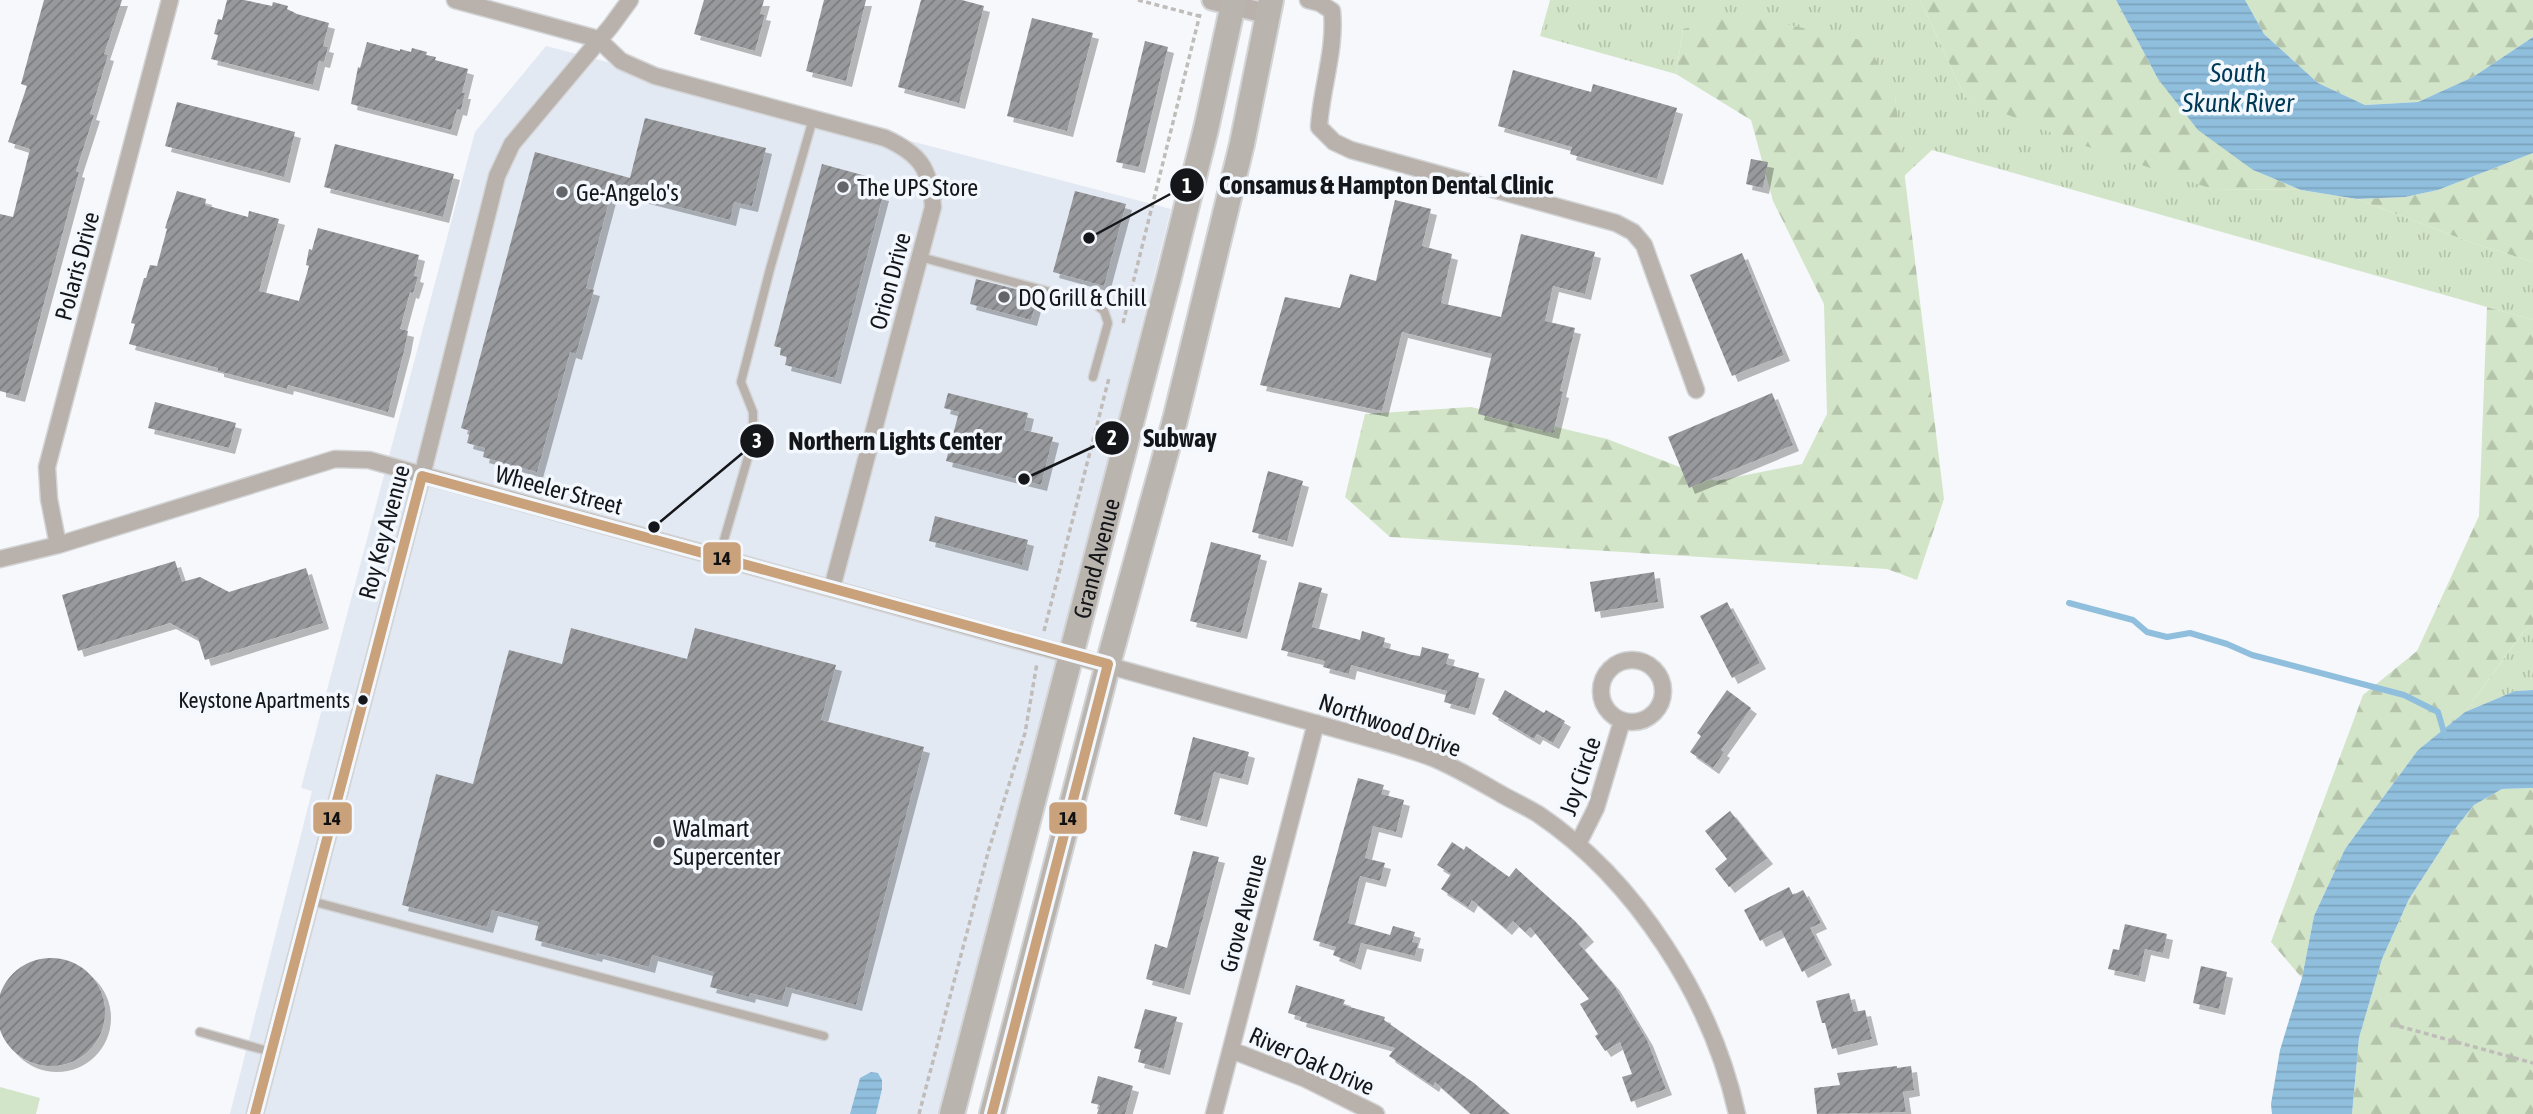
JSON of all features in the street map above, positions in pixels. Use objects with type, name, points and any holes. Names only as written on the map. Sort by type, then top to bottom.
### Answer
[{"type":"main road","name":"Grand Avenue","points":[[952,1114],[1206,129],[1226,2]]},
{"type":"main road","name":"Grand Avenue","points":[[992,1114],[1181,394],[1242,144],[1270,7]]},
{"type":"street","name":"Polaris Drive","points":[[58,545],[49,499],[47,467],[170,0]]},
{"type":"street","points":[[455,0],[598,39]]},
{"type":"street","name":"Roy Key Avenue","points":[[255,1114],[498,176],[512,144],[630,0]]},
{"type":"street","points":[[1308,0],[1320,3],[1332,11],[1334,30],[1320,105],[1320,127],[1326,135],[1351,150],[1616,223],[1633,232],[1644,245],[1696,390]]},
{"type":"street","points":[[1226,2],[1270,7]]},
{"type":"street","name":"Orion Drive","points":[[598,39],[621,61],[655,76],[885,138],[907,148],[923,164],[931,184],[933,206],[832,588]]},
{"type":"street","name":"Wheeler Street","points":[[0,559],[58,545],[335,459],[369,460],[1108,664]]},
{"type":"street","name":"Northwood Drive","points":[[1108,664],[1436,760],[1538,814],[1578,845],[1616,883],[1650,926],[1685,978],[1709,1028],[1737,1114]]},
{"type":"street","name":"Joy Circle","points":[[1578,845],[1596,808],[1622,721]]},
{"type":"street","name":"Grove Avenue","points":[[1214,1114],[1316,723]]},
{"type":"street","name":"River Oak Drive","points":[[1231,1050],[1306,1079],[1376,1114]]},
{"type":"lane","points":[[719,557],[753,440],[753,412],[741,383],[813,119]]},
{"type":"lane","points":[[920,257],[1095,304],[1104,311],[1108,323],[1093,377]]},
{"type":"lane","points":[[311,901],[824,1035]]},
{"type":"lane","points":[[200,1032],[271,1052]]},
{"type":"path","points":[[1120,335],[1199,16],[1138,0]]},
{"type":"path","points":[[1047,621],[1110,376]]},
{"type":"path","points":[[919,1114],[989,849],[1025,733],[1036,668]]},
{"type":"path","points":[[2391,1024],[2533,1063]]},
{"type":"shaded area","points":[[546,46],[1171,209],[943,1114],[230,1114],[312,791],[301,788],[475,132]]},
{"type":"green space","points":[[1550,0],[1920,0],[1965,97],[2212,189],[2301,190],[2357,199],[2467,241],[2533,262],[2533,320],[1932,150],[1903,177],[1895,96],[1683,29],[1676,74],[1540,36]]},
{"type":"green space","points":[[1920,0],[2116,0],[2158,79],[2253,170],[2301,190],[2212,189],[2071,141],[1965,97]]},
{"type":"green space","points":[[2245,0],[2533,0],[2533,37],[2473,77],[2418,102],[2365,105],[2318,83],[2264,34]]},
{"type":"green space","points":[[1741,15],[1866,41],[1895,96],[1944,499],[1917,580],[1887,569],[1390,537],[1345,497],[1365,414],[1471,407],[1607,439],[1716,481],[1802,464],[1827,414],[1824,304],[1773,201],[1751,120],[1676,74],[1683,29]]},
{"type":"green space","points":[[2533,153],[2533,262],[2467,241],[2357,199],[2405,197],[2438,190]]},
{"type":"green space","points":[[2487,307],[2533,320],[2533,625],[2523,632],[2465,712],[2418,750],[2345,849],[2314,916],[2302,978],[2271,942],[2363,695],[2417,651],[2479,516]]},
{"type":"green space","points":[[2533,625],[2533,690],[2515,691],[2465,712],[2524,631]]},
{"type":"green space","points":[[2533,788],[2533,1114],[2352,1114],[2359,1038],[2382,959],[2409,899],[2451,834],[2474,805],[2502,789]]},
{"type":"green space","points":[[0,1087],[40,1098],[36,1114],[0,1114]]},
{"type":"water","name":"South Skunk River","points":[[2116,0],[2245,0],[2264,34],[2318,83],[2365,105],[2418,102],[2473,77],[2533,37],[2533,153],[2438,190],[2405,197],[2357,199],[2301,190],[2253,170],[2198,130],[2158,79]]},
{"type":"water","points":[[2533,690],[2533,788],[2502,789],[2474,805],[2451,834],[2409,899],[2382,959],[2359,1038],[2352,1114],[2272,1114],[2271,1104],[2280,1050],[2302,978],[2314,916],[2345,849],[2418,750],[2465,712],[2515,691]]},
{"type":"water","points":[[871,1072],[878,1073],[882,1080],[876,1114],[850,1114],[860,1078]]},
{"type":"building","points":[[44,0],[122,0],[104,54],[108,55],[90,114],[94,115],[76,171],[79,172],[19,396],[0,391],[0,214],[13,217],[30,149],[8,142],[27,86],[21,84]]},
{"type":"building","points":[[227,0],[244,0],[272,6],[273,2],[288,6],[287,9],[297,14],[329,23],[323,46],[328,47],[324,62],[319,61],[313,85],[211,59],[218,35],[214,34],[218,19],[222,20]]},
{"type":"building","points":[[704,0],[764,0],[760,14],[765,15],[755,51],[694,34]]},
{"type":"building","points":[[824,0],[866,0],[846,81],[806,71]]},
{"type":"building","points":[[921,0],[962,0],[984,6],[959,103],[898,87]]},
{"type":"building","points":[[1032,18],[1093,33],[1067,131],[1007,116]]},
{"type":"building","points":[[1145,41],[1168,47],[1139,167],[1116,162]]},
{"type":"building","points":[[367,42],[400,51],[411,52],[412,48],[427,52],[426,55],[436,57],[435,60],[468,69],[461,110],[457,109],[451,130],[351,104],[358,67],[360,68]]},
{"type":"building","points":[[1513,70],[1591,92],[1593,84],[1677,108],[1657,179],[1570,154],[1572,147],[1498,126]]},
{"type":"building","points":[[177,102],[295,132],[284,177],[165,146]]},
{"type":"building","points":[[645,118],[766,148],[752,206],[734,202],[730,220],[612,190],[586,288],[594,290],[576,354],[570,352],[537,472],[483,457],[485,448],[467,443],[470,431],[461,428],[535,152],[630,178]]},
{"type":"building","points":[[335,144],[454,174],[443,217],[324,187]]},
{"type":"building","points":[[1751,159],[1768,162],[1763,188],[1746,184]]},
{"type":"building","points":[[822,164],[866,176],[864,182],[876,185],[874,193],[883,195],[835,378],[785,365],[787,357],[780,355],[781,348],[774,346]]},
{"type":"building","points":[[177,191],[206,199],[205,205],[248,217],[249,211],[279,219],[259,291],[299,301],[309,266],[306,265],[309,249],[312,250],[318,228],[419,255],[414,276],[418,277],[413,293],[410,292],[400,329],[408,331],[388,412],[288,385],[287,389],[218,371],[218,368],[129,344],[135,324],[131,323],[144,278],[150,265],[157,266]]},
{"type":"building","points":[[1075,191],[1126,204],[1104,286],[1053,272]]},
{"type":"building","points":[[1395,200],[1431,209],[1422,246],[1452,254],[1441,303],[1501,317],[1521,234],[1595,252],[1585,294],[1553,286],[1545,321],[1575,328],[1553,433],[1478,414],[1492,354],[1402,332],[1382,411],[1260,385],[1285,297],[1340,308],[1350,274],[1376,281]]},
{"type":"building","points":[[1742,253],[1784,355],[1732,376],[1690,275]]},
{"type":"building","name":"DQ Grill & Chill","points":[[976,279],[1038,295],[1031,320],[970,304]]},
{"type":"building","points":[[948,393],[1028,413],[1024,430],[1053,437],[1041,485],[946,461],[959,412],[944,408]]},
{"type":"building","points":[[1772,393],[1793,445],[1689,488],[1668,437]]},
{"type":"building","points":[[155,402],[236,423],[229,448],[148,428]]},
{"type":"building","points":[[1268,471],[1303,481],[1287,541],[1252,532]]},
{"type":"building","points":[[935,516],[1028,540],[1022,565],[929,541]]},
{"type":"building","points":[[1211,542],[1261,555],[1241,633],[1190,621]]},
{"type":"building","points":[[175,561],[182,582],[200,577],[229,592],[306,568],[323,623],[205,660],[198,638],[170,623],[78,651],[62,595]]},
{"type":"building","points":[[1654,572],[1658,602],[1595,612],[1590,582]]},
{"type":"building","points":[[1299,582],[1322,588],[1312,627],[1360,640],[1362,631],[1385,638],[1383,647],[1412,655],[1420,656],[1422,647],[1449,654],[1446,664],[1479,673],[1469,709],[1444,702],[1447,691],[1351,665],[1349,674],[1323,667],[1325,661],[1281,650]]},
{"type":"building","points":[[1727,602],[1760,663],[1732,678],[1700,616]]},
{"type":"building","name":"Walmart Supercenter","points":[[571,628],[687,659],[695,628],[836,665],[821,720],[924,747],[856,1005],[786,987],[782,1001],[750,993],[749,997],[710,987],[714,972],[652,955],[649,967],[535,940],[539,922],[492,910],[487,927],[402,905],[436,774],[473,784],[509,650],[562,664]]},
{"type":"building","points":[[1505,690],[1544,713],[1546,710],[1565,721],[1553,743],[1537,734],[1534,739],[1492,714]]},
{"type":"building","points":[[1727,690],[1751,708],[1721,750],[1724,752],[1713,768],[1690,752],[1701,736],[1697,733]]},
{"type":"building","points":[[1193,737],[1249,752],[1242,779],[1214,772],[1201,821],[1174,814]]},
{"type":"building","points":[[1358,778],[1384,785],[1381,794],[1404,800],[1396,832],[1373,826],[1365,858],[1385,863],[1380,881],[1360,876],[1348,923],[1390,935],[1393,926],[1415,932],[1412,942],[1418,943],[1415,956],[1361,943],[1355,964],[1333,955],[1336,947],[1313,940]]},
{"type":"building","points":[[1730,811],[1767,858],[1729,887],[1715,869],[1727,859],[1705,831]]},
{"type":"building","points":[[1452,842],[1464,850],[1466,846],[1509,877],[1516,868],[1588,936],[1579,944],[1614,985],[1647,1040],[1666,1089],[1631,1102],[1622,1077],[1632,1074],[1620,1042],[1605,1051],[1580,1004],[1589,999],[1530,927],[1525,932],[1513,921],[1506,929],[1472,900],[1468,907],[1441,889],[1451,874],[1437,865]]},
{"type":"building","points":[[1193,851],[1219,857],[1184,989],[1146,979],[1155,944],[1167,948]]},
{"type":"building","points":[[1789,887],[1793,895],[1803,890],[1821,923],[1810,928],[1826,959],[1802,972],[1781,930],[1760,941],[1744,910]]},
{"type":"building","points":[[2125,924],[2167,934],[2163,953],[2145,949],[2139,976],[2108,969],[2113,949],[2119,950]]},
{"type":"building","points":[[51,958],[72,962],[89,974],[101,991],[105,1012],[101,1033],[89,1050],[72,1062],[51,1066],[30,1062],[13,1050],[1,1033],[-3,1012],[1,991],[13,974],[30,962]]},
{"type":"building","points":[[2201,966],[2227,972],[2219,1009],[2193,1003]]},
{"type":"building","points":[[1296,985],[1345,1000],[1343,1005],[1385,1017],[1384,1020],[1474,1083],[1510,1114],[1471,1114],[1435,1082],[1433,1086],[1389,1056],[1395,1048],[1300,1021],[1301,1017],[1288,1013]]},
{"type":"building","points":[[1849,993],[1854,1012],[1865,1010],[1872,1039],[1832,1049],[1816,1001]]},
{"type":"building","points":[[1145,1009],[1177,1017],[1164,1069],[1138,1062],[1141,1050],[1134,1048]]},
{"type":"building","points":[[1911,1066],[1914,1090],[1903,1092],[1906,1112],[1817,1114],[1814,1088],[1840,1085],[1837,1073]]},
{"type":"building","points":[[1098,1076],[1133,1086],[1125,1114],[1097,1114],[1100,1105],[1091,1103]]},
{"type":"waterway","points":[[2069,603],[2133,620],[2147,632],[2167,637],[2190,633],[2252,655],[2404,695],[2438,712],[2445,736]]},
{"type":"transit line","name":"14","points":[[255,1114],[422,476],[1108,664],[992,1114]]},
{"type":"place","name":"The UPS Store","points":[[843,187]]},
{"type":"place","name":"Ge-Angelo's","points":[[562,192]]},
{"type":"place","name":"Consamus & Hampton Dental Clinic","points":[[1089,238]]},
{"type":"place","name":"DQ Grill & Chill","points":[[1004,297]]},
{"type":"place","name":"Subway","points":[[1024,479]]},
{"type":"place","name":"Northern Lights Center","points":[[654,527]]},
{"type":"place","name":"Keystone Apartments","points":[[363,700]]},
{"type":"place","name":"Walmart Supercenter","points":[[659,842]]}]
